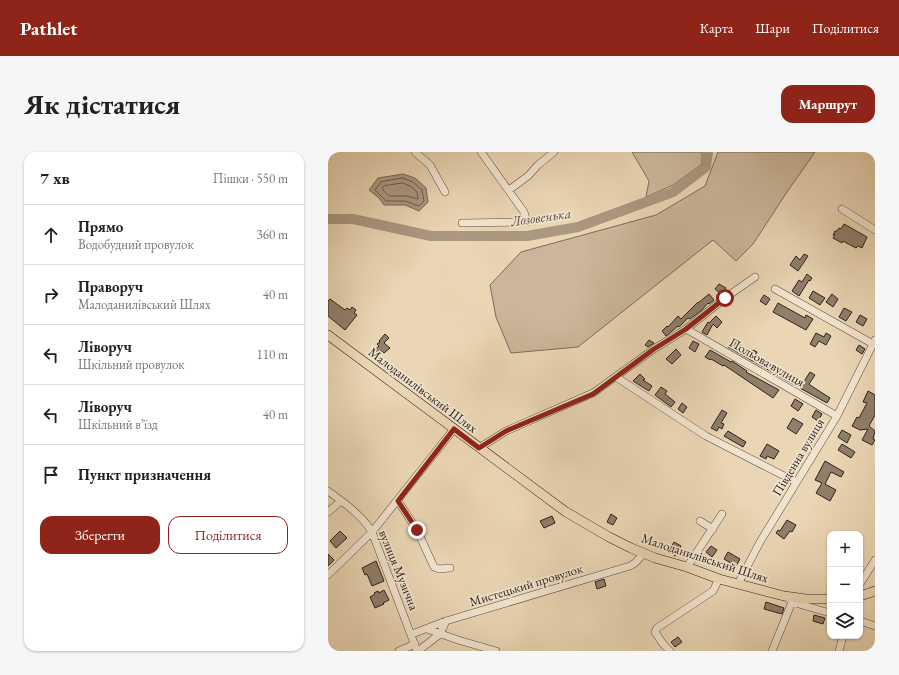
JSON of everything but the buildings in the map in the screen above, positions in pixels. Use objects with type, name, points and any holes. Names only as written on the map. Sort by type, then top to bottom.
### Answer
[{"type":"main road","name":"Малоданилівський Шлях","points":[[328,335],[566,512],[609,537],[644,553],[719,579],[784,596],[806,599],[827,599]]},
{"type":"main road","points":[[863,595],[875,592]]},
{"type":"street","points":[[415,152],[430,165],[445,192]]},
{"type":"street","points":[[462,223],[527,222],[524,212],[481,152]]},
{"type":"street","points":[[509,190],[528,176],[538,165],[554,152]]},
{"type":"street","points":[[842,209],[875,230]]},
{"type":"street","points":[[479,448],[506,431],[593,394],[654,349],[686,329],[725,298],[755,277]]},
{"type":"street","points":[[775,289],[874,342]]},
{"type":"street","name":"Польова вулиця","points":[[686,329],[837,416]]},
{"type":"street","name":"Південна вулиця","points":[[738,584],[760,542],[837,416],[874,342]]},
{"type":"street","points":[[616,377],[706,436],[796,482]]},
{"type":"street","points":[[328,575],[372,532],[454,429]]},
{"type":"street","name":"вулиця Музична","points":[[328,491],[361,517],[372,532],[417,649]]},
{"type":"street","points":[[328,512],[341,501]]},
{"type":"street","points":[[398,501],[417,530],[434,567],[439,569],[450,568]]},
{"type":"street","points":[[686,567],[722,514]]},
{"type":"street","points":[[700,521],[713,528]]},
{"type":"street","name":"Мистецький провулок","points":[[412,634],[446,622],[630,566],[635,563],[644,553]]},
{"type":"street","points":[[863,579],[875,560]]},
{"type":"street","points":[[670,651],[658,636],[656,632],[657,628],[713,591],[719,579]]},
{"type":"street","points":[[784,596],[792,602],[827,612]]},
{"type":"street","points":[[772,651],[792,602]]},
{"type":"street","points":[[400,651],[417,649],[440,634],[446,622]]},
{"type":"street","points":[[863,622],[875,626]]},
{"type":"street","points":[[427,629],[496,651]]},
{"type":"street","points":[[839,651],[842,639]]},
{"type":"shaded area","points":[[632,152],[702,152],[702,164],[673,185],[646,197],[649,181]]},
{"type":"shaded area","points":[[718,152],[815,152],[753,244],[736,261],[713,240],[578,347],[511,353],[496,317],[490,285],[521,252],[656,215],[705,186]]},
{"type":"water","points":[[403,174],[415,178],[426,188],[428,202],[419,211],[405,205],[384,205],[379,198],[369,190],[378,178]]},
{"type":"waterway","name":"Лозовенька","points":[[328,219],[353,219],[431,236],[527,236],[578,227],[673,192],[706,167],[708,152]]},
{"type":"route","points":[[417,530],[398,501],[454,429],[479,448],[487,441],[506,431],[593,394],[654,349],[686,329],[725,298]]}]
